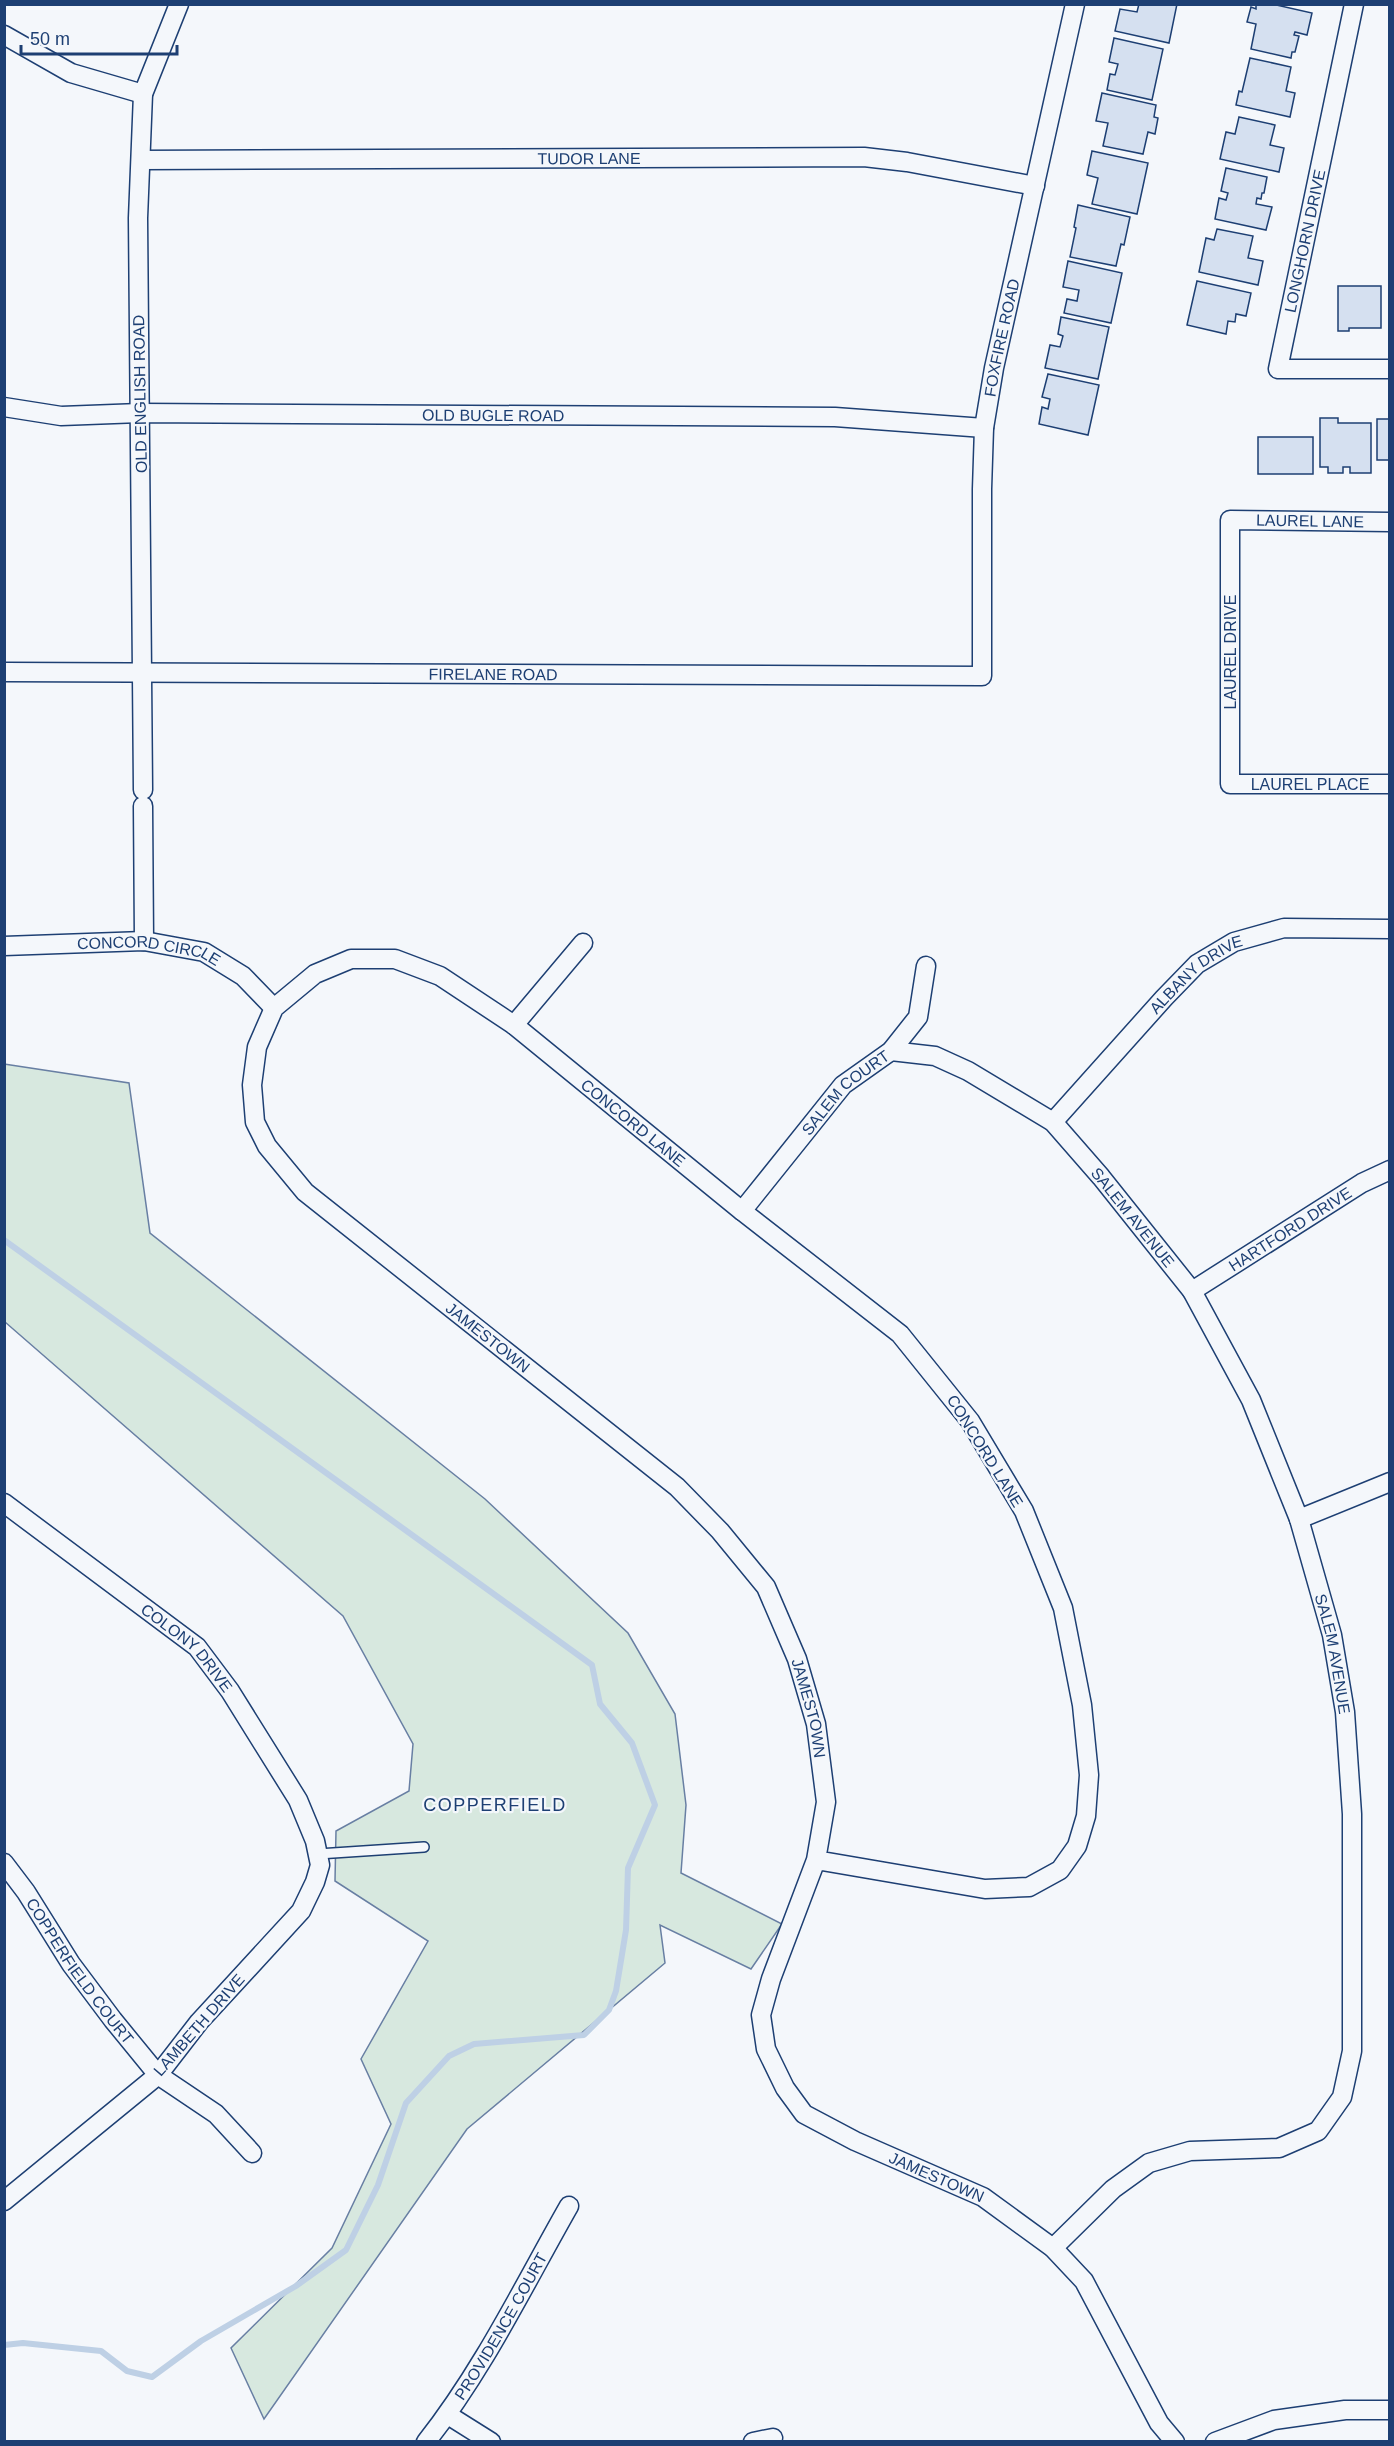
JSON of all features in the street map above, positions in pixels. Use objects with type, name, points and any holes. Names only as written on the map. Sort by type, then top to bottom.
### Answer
[{"type":"street","name":"OLD ENGLISH ROAD","points":[[144,941],[138,218],[143,94],[179,4]]},
{"type":"street","name":"FOXFIRE ROAD","points":[[982,675],[984,428],[994,368],[1075,4]]},
{"type":"street","name":"LONGHORN DRIVE","points":[[1354,4],[1278,369],[1389,369]]},
{"type":"street","points":[[4,35],[71,73],[143,94]]},
{"type":"street","name":"TUDOR LANE","points":[[141,160],[864,157],[907,162],[1035,186]]},
{"type":"street","name":"OLD BUGLE ROAD","points":[[4,407],[61,416],[140,413],[835,417],[984,428]]},
{"type":"street","name":"LAUREL LANE","points":[[1230,520],[1389,522]]},
{"type":"street","name":"LAUREL DRIVE","points":[[1230,520],[1230,784]]},
{"type":"street","name":"FIRELANE ROAD","points":[[4,672],[982,675]]},
{"type":"street","name":"LAUREL PLACE","points":[[1230,784],[1389,784]]},
{"type":"street","name":"ALBANY DRIVE","points":[[1053,1122],[1197,964],[1234,942],[1284,928],[1389,928]]},
{"type":"street","name":"CONCORD CIRCLE","points":[[4,946],[144,941],[204,952],[243,976],[274,1008]]},
{"type":"street","points":[[514,1025],[583,943]]},
{"type":"street","name":"CONCORD LANE","points":[[274,1008],[315,974],[351,959],[395,959],[440,976],[514,1025],[742,1211],[900,1334],[970,1421],[1024,1512],[1062,1608],[1082,1705],[1089,1775],[1086,1816],[1077,1846],[1060,1870],[1029,1887],[985,1889],[816,1860]]},
{"type":"street","name":"SALEM COURT","points":[[742,1211],[843,1085],[891,1051],[918,1017],[926,966]]},
{"type":"street","name":"JAMESTOWN","points":[[274,1008],[257,1047],[252,1085],[255,1122],[267,1146],[306,1192],[677,1487],[720,1531],[766,1587],[797,1659],[816,1725],[826,1802],[816,1860],[771,1979],[761,2015],[766,2049],[785,2088],[804,2114],[855,2141],[983,2197],[1053,2248],[1084,2282],[1159,2422],[1175,2442]]},
{"type":"street","name":"SALEM AVENUE","points":[[891,1051],[935,1056],[960,1067],[1053,1122],[1192,1291],[1251,1400],[1299,1519],[1332,1635],[1345,1712],[1352,1814],[1352,2052],[1342,2097],[1318,2131],[1279,2148],[1190,2151],[1149,2163],[1113,2189],[1053,2248]]},
{"type":"street","name":"HARTFORD DRIVE","points":[[1192,1291],[1362,1183],[1389,1170]]},
{"type":"street","points":[[1299,1519],[1389,1482]]},
{"type":"street","name":"COLONY DRIVE","points":[[4,1503],[197,1647],[231,1691],[298,1800],[316,1848]]},
{"type":"street","name":"LAMBETH DRIVE","points":[[4,2201],[158,2075],[199,2022],[301,1911],[315,1882],[320,1865],[316,1848]]},
{"type":"street","name":"COPPERFIELD COURT","points":[[4,1863],[26,1892],[72,1964],[113,2020],[158,2075],[216,2114],[252,2153]]},
{"type":"street","name":"PROVIDENCE COURT","points":[[426,2442],[448,2415],[479,2364],[568,2206]]},
{"type":"street","points":[[1215,2442],[1274,2420],[1345,2410],[1389,2410]]},
{"type":"street","points":[[448,2415],[491,2442]]},
{"type":"street","points":[[753,2442],[773,2438]]},
{"type":"lane","points":[[316,1848],[424,1847]]},
{"type":"shaded area","points":[[4,1064],[129,1083],[150,1233],[485,1499],[628,1633],[675,1714],[686,1805],[681,1873],[782,1924],[751,1969],[660,1925],[665,1963],[467,2129],[264,2419],[231,2348],[332,2248],[391,2124],[361,2059],[428,1941],[335,1881],[336,1831],[409,1791],[413,1744],[343,1616],[5,1322]]},
{"type":"building","points":[[1139,4],[1177,4],[1169,43],[1115,31],[1120,9],[1137,12]]},
{"type":"building","points":[[1256,4],[1272,4],[1312,13],[1307,35],[1295,32],[1294,35],[1299,36],[1291,58],[1251,49],[1256,24],[1247,22],[1251,7],[1256,9]]},
{"type":"building","points":[[1114,38],[1163,49],[1152,100],[1107,90],[1110,74],[1115,75],[1118,64],[1109,62]]},
{"type":"building","points":[[1250,58],[1291,67],[1286,91],[1295,93],[1290,117],[1236,105],[1239,91],[1242,92]]},
{"type":"building","points":[[1102,93],[1156,105],[1154,117],[1158,118],[1155,134],[1148,132],[1143,154],[1103,146],[1108,123],[1096,121]]},
{"type":"building","points":[[1239,117],[1275,125],[1270,145],[1284,148],[1279,172],[1220,159],[1226,132],[1235,134]]},
{"type":"building","points":[[1092,151],[1148,163],[1137,214],[1092,204],[1098,178],[1087,175]]},
{"type":"building","points":[[1226,168],[1267,177],[1264,193],[1261,199],[1257,198],[1256,204],[1272,207],[1266,230],[1215,219],[1219,198],[1226,200],[1228,193],[1221,191]]},
{"type":"building","points":[[1078,205],[1130,217],[1124,245],[1121,244],[1116,266],[1070,257]]},
{"type":"building","points":[[1217,229],[1253,236],[1248,258],[1263,261],[1258,285],[1199,272],[1206,238],[1214,240]]},
{"type":"building","points":[[1068,261],[1122,273],[1111,323],[1064,313],[1067,299],[1077,301],[1079,290],[1063,287]]},
{"type":"building","points":[[1197,281],[1251,293],[1246,316],[1236,314],[1235,322],[1228,321],[1226,334],[1187,325]]},
{"type":"building","points":[[1338,286],[1381,286],[1381,328],[1349,328],[1349,331],[1338,331]]},
{"type":"building","points":[[1061,317],[1109,327],[1098,379],[1045,368],[1050,345],[1060,347],[1063,336],[1058,334]]},
{"type":"building","points":[[1048,374],[1099,385],[1088,435],[1039,424],[1042,407],[1048,409],[1050,399],[1042,397]]},
{"type":"building","points":[[1320,418],[1338,418],[1338,423],[1371,423],[1371,473],[1350,473],[1350,467],[1343,467],[1343,473],[1328,473],[1328,467],[1320,467]]},
{"type":"building","points":[[1377,419],[1390,419],[1390,460],[1377,460]]},
{"type":"building","points":[[1258,437],[1313,437],[1313,474],[1258,474]]},
{"type":"waterway","points":[[4,1240],[592,1665],[600,1704],[632,1743],[655,1805],[628,1868],[626,1930],[616,1991],[609,2010],[584,2035],[474,2044],[449,2056],[406,2103],[378,2185],[346,2250],[296,2286],[201,2341],[152,2377],[127,2371],[101,2351],[23,2343],[4,2345]]},
{"type":"district","name":"COPPERFIELD","points":[[495,1805]]}]
